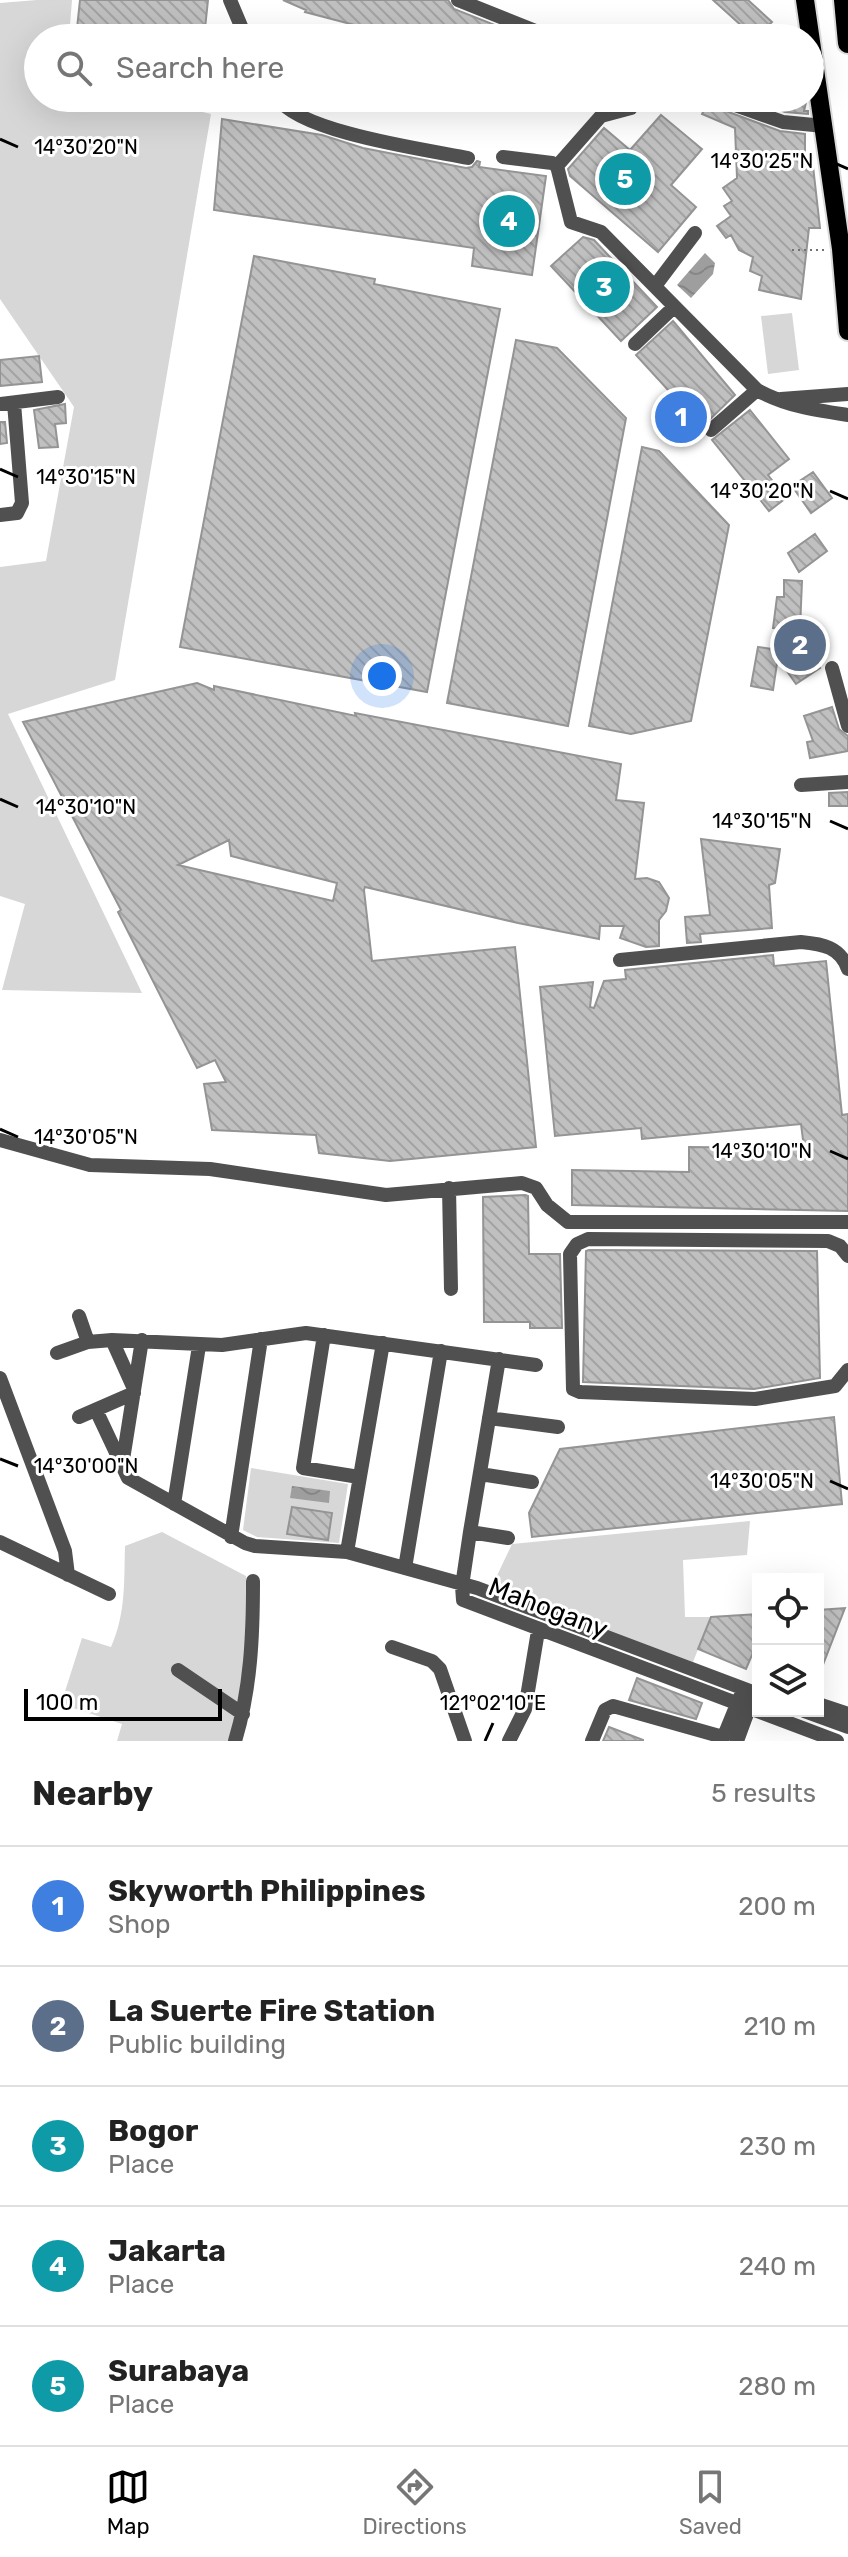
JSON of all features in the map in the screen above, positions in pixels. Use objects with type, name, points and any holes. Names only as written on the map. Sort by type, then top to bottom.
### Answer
[{"type":"highway","points":[[844,0],[848,43]]},
{"type":"main road","points":[[805,0],[809,24]]},
{"type":"main road","points":[[822,112],[841,249],[848,331]]},
{"type":"street","points":[[230,0],[240,24]]},
{"type":"street","points":[[458,0],[518,24]]},
{"type":"street","points":[[293,112],[303,119],[370,139],[468,158]]},
{"type":"street","points":[[616,112],[601,116],[557,166],[566,227],[601,232],[757,390],[773,399],[806,409],[848,415]]},
{"type":"street","points":[[755,112],[783,122],[824,126]]},
{"type":"street","points":[[503,157],[557,166]]},
{"type":"street","points":[[655,286],[695,233]]},
{"type":"street","points":[[635,344],[674,307]]},
{"type":"street","points":[[711,430],[757,390]]},
{"type":"street","points":[[773,399],[848,394]]},
{"type":"street","points":[[0,515],[17,513],[22,503],[7,404],[58,397]]},
{"type":"street","points":[[832,668],[843,695],[848,726]]},
{"type":"street","points":[[801,785],[848,782]]},
{"type":"street","points":[[620,960],[801,942],[819,943],[837,951],[848,969]]},
{"type":"street","points":[[0,1140],[90,1165],[210,1169],[386,1195],[522,1183],[536,1188],[547,1205],[568,1222],[848,1222]]},
{"type":"street","points":[[449,1188],[451,1289]]},
{"type":"street","points":[[848,1256],[840,1246],[828,1241],[588,1239],[577,1244],[570,1254],[573,1389],[580,1392],[755,1399],[835,1386],[848,1370]]},
{"type":"street","points":[[79,1316],[88,1342]]},
{"type":"street","points":[[57,1353],[88,1342],[112,1340],[199,1346],[306,1333],[536,1365]]},
{"type":"street","points":[[324,1335],[303,1468],[359,1477]]},
{"type":"street","points":[[231,1537],[261,1339]]},
{"type":"street","points":[[112,1340],[134,1391]]},
{"type":"street","points":[[122,1466],[142,1340]]},
{"type":"street","points":[[347,1552],[383,1343]]},
{"type":"street","points":[[174,1504],[199,1346]]},
{"type":"street","points":[[405,1568],[441,1351]]},
{"type":"street","points":[[96,1410],[133,1483],[231,1537],[255,1546],[347,1552],[462,1586],[499,1359]]},
{"type":"street","points":[[0,1378],[65,1551],[68,1575]]},
{"type":"street","points":[[79,1417],[134,1391]]},
{"type":"street","points":[[489,1418],[558,1427]]},
{"type":"street","points":[[480,1474],[532,1482]]},
{"type":"street","points":[[470,1532],[508,1538]]},
{"type":"street","points":[[0,1542],[109,1594]]},
{"type":"street","points":[[235,1741],[243,1714],[253,1651],[253,1581]]},
{"type":"street","name":"Mahogany","points":[[752,1692],[477,1588],[462,1586],[462,1597],[466,1603],[837,1741]]},
{"type":"street","points":[[511,1620],[517,1603]]},
{"type":"street","points":[[509,1741],[525,1709],[538,1631]]},
{"type":"street","points":[[392,1647],[432,1661],[440,1669],[465,1741]]},
{"type":"street","points":[[178,1670],[243,1714]]},
{"type":"street","points":[[592,1741],[605,1710],[613,1706],[727,1740],[752,1692]]},
{"type":"street","points":[[824,1706],[848,1714]]},
{"type":"street","points":[[820,1717],[848,1727]]},
{"type":"path","points":[[792,250],[841,249]]},
{"type":"shaded area","points":[[72,0],[70,24],[24,24],[24,112],[211,114],[115,680],[8,714],[142,993],[2,990],[25,904],[0,896],[0,567],[46,561],[74,407],[0,299],[0,3]]},
{"type":"shaded area","points":[[792,313],[799,370],[768,374],[761,316]]},
{"type":"shaded area","points":[[251,1468],[348,1484],[339,1543],[257,1537],[243,1530]]},
{"type":"shaded area","points":[[750,1521],[747,1555],[683,1560],[685,1617],[711,1617],[693,1662],[492,1586],[512,1544]]},
{"type":"shaded area","points":[[162,1532],[246,1576],[245,1675],[232,1741],[117,1741],[122,1724],[61,1704],[82,1638],[111,1647],[116,1635],[122,1610],[125,1546]]},
{"type":"water","points":[[705,253],[715,263],[713,274],[691,298],[677,285]]},
{"type":"water","points":[[292,1486],[330,1491],[329,1503],[290,1498]]},
{"type":"building","points":[[80,0],[208,0],[205,24],[77,24]]},
{"type":"building","points":[[283,0],[448,0],[454,9],[492,24],[351,24]]},
{"type":"building","points":[[713,0],[748,0],[772,22],[740,24]]},
{"type":"building","points":[[729,112],[780,131],[805,134],[805,166],[813,166],[820,228],[809,228],[801,299],[759,290],[762,276],[750,271],[753,257],[739,250],[731,235],[726,238],[717,226],[731,216],[724,206],[732,201],[723,188],[737,178],[735,128],[702,114]]},
{"type":"building","points":[[661,115],[702,149],[671,185],[696,207],[658,252],[570,176],[568,169],[604,128],[630,150]]},
{"type":"building","points":[[222,119],[322,135],[363,148],[466,168],[477,161],[480,162],[479,167],[546,176],[532,275],[472,266],[474,248],[214,210]]},
{"type":"building","points":[[583,237],[594,240],[657,307],[621,341],[551,266]]},
{"type":"building","points":[[254,256],[375,279],[374,284],[500,309],[427,692],[180,647]]},
{"type":"building","points":[[673,321],[735,395],[702,427],[636,355]]},
{"type":"building","points":[[516,340],[557,348],[626,418],[568,726],[447,703]]},
{"type":"building","points":[[39,356],[42,382],[0,386],[0,360]]},
{"type":"building","points":[[65,404],[66,423],[55,424],[58,447],[39,448],[34,410]]},
{"type":"building","points":[[750,410],[789,459],[768,475],[786,498],[769,511],[712,440]]},
{"type":"building","points":[[0,422],[5,422],[7,443],[0,444]]},
{"type":"building","points":[[642,447],[659,451],[729,525],[691,721],[631,734],[589,726]]},
{"type":"building","points":[[813,472],[832,498],[811,513],[792,486]]},
{"type":"building","points":[[815,534],[827,551],[799,572],[788,553]]},
{"type":"building","points":[[784,580],[802,581],[800,629],[773,628],[777,597],[784,597]]},
{"type":"building","points":[[758,647],[779,650],[773,690],[751,686]]},
{"type":"building","points":[[808,650],[820,668],[796,684],[784,667]]},
{"type":"building","points":[[197,683],[214,690],[214,686],[356,716],[355,713],[621,764],[616,800],[644,803],[635,879],[647,878],[659,882],[669,898],[666,911],[659,920],[659,946],[646,947],[620,938],[624,926],[600,926],[599,939],[365,887],[372,961],[515,947],[536,1147],[390,1161],[319,1153],[316,1135],[212,1130],[204,1084],[226,1082],[215,1060],[197,1068],[118,912],[121,910],[23,722]],"holes":[[[229,840],[231,856],[337,883],[333,901],[178,865]]]},
{"type":"building","points":[[832,707],[839,729],[848,736],[848,751],[810,758],[807,742],[813,741],[804,716]]},
{"type":"building","points":[[848,792],[848,806],[829,806],[829,793]]},
{"type":"building","points":[[701,839],[780,849],[775,883],[769,885],[772,928],[700,934],[701,942],[687,943],[685,917],[710,915]]},
{"type":"building","points":[[773,955],[774,966],[826,961],[842,1115],[848,1114],[848,1211],[572,1205],[572,1170],[689,1172],[689,1147],[804,1148],[801,1124],[642,1139],[641,1128],[555,1136],[540,987],[593,982],[590,1007],[594,1008],[604,981],[626,979],[625,970]]},
{"type":"building","points":[[528,1196],[529,1254],[560,1254],[562,1328],[530,1328],[530,1322],[484,1322],[483,1197]]},
{"type":"building","points":[[586,1251],[817,1251],[820,1378],[754,1389],[583,1382]]},
{"type":"building","points":[[834,1417],[842,1504],[532,1537],[529,1513],[560,1449]]},
{"type":"building","points":[[292,1507],[332,1513],[328,1540],[287,1534]]},
{"type":"building","points":[[845,1608],[824,1662],[824,1645],[824,1610]]},
{"type":"building","points":[[752,1614],[752,1655],[746,1669],[698,1649],[711,1617]]},
{"type":"building","points":[[637,1678],[702,1703],[696,1719],[629,1700]]},
{"type":"building","points":[[609,1727],[643,1740],[643,1741],[603,1741]]},
{"type":"place","name":"Surabaya","points":[[625,179]]},
{"type":"place","name":"Jakarta","points":[[509,221]]},
{"type":"place","name":"Bogor","points":[[604,287]]},
{"type":"place","name":"Skyworth Philippines","points":[[681,417]]},
{"type":"place","name":"La Suerte Fire Station","points":[[800,645]]}]
